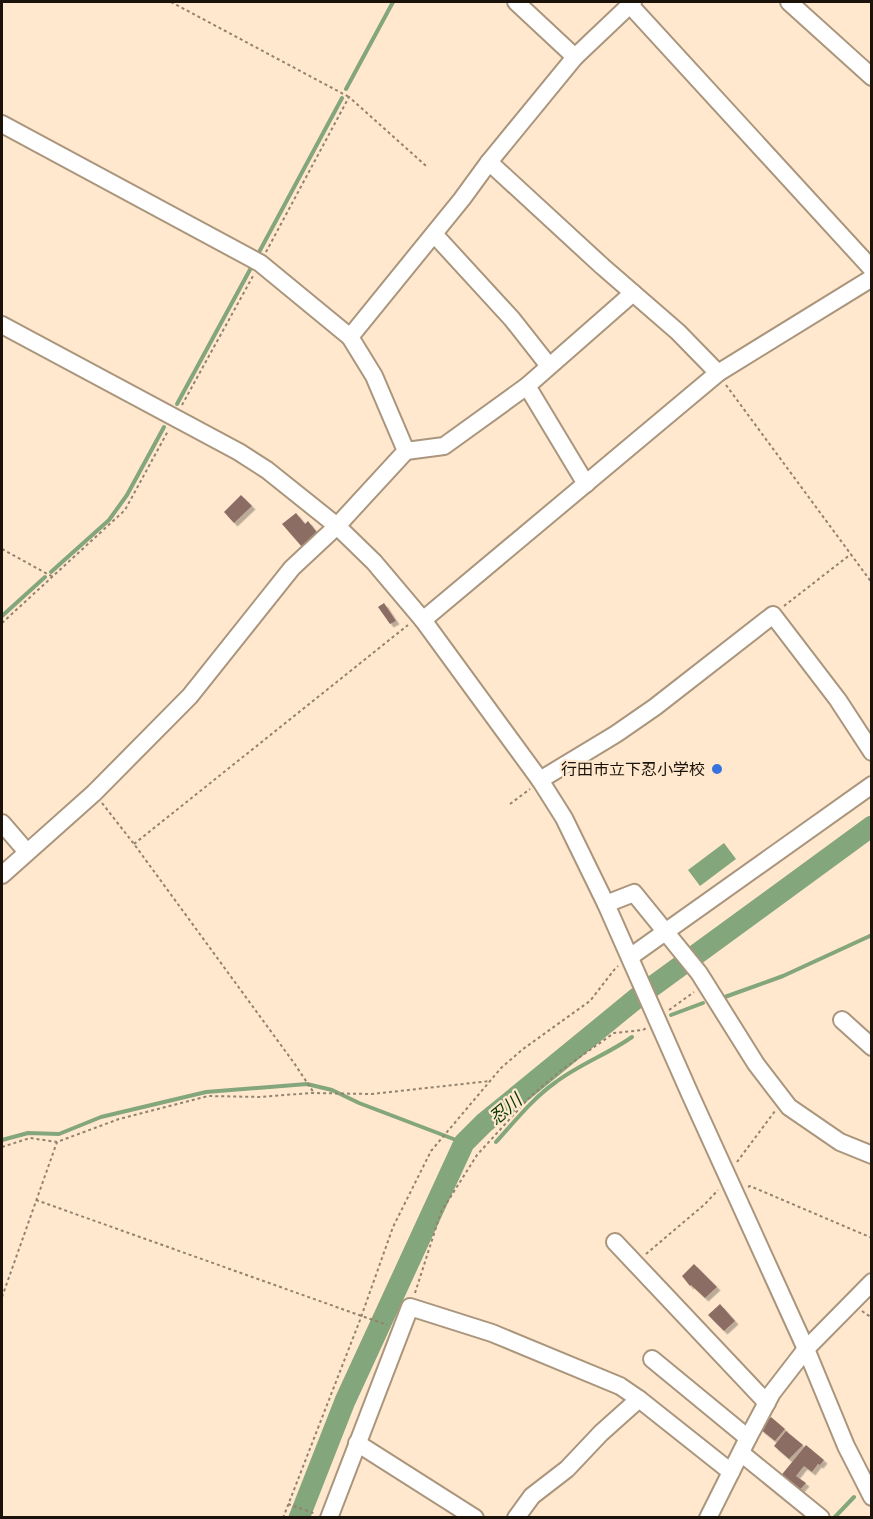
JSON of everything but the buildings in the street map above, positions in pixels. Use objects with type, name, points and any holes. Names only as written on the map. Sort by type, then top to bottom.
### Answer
[{"type":"street","points":[[516,2],[575,57]]},
{"type":"street","points":[[789,2],[872,77]]},
{"type":"street","points":[[350,337],[575,57],[631,3],[872,269]]},
{"type":"street","points":[[2,124],[260,262],[350,337],[374,376],[406,451]]},
{"type":"street","points":[[489,162],[678,333],[718,374]]},
{"type":"street","points":[[434,234],[512,319],[549,366]]},
{"type":"street","points":[[422,618],[718,374],[872,278]]},
{"type":"street","points":[[2,875],[94,793],[190,696],[292,568],[337,526],[406,451],[444,446],[526,386],[633,293]]},
{"type":"street","points":[[2,325],[267,470],[337,526],[374,562],[422,618],[536,784],[564,818],[658,1018],[806,1349],[846,1446],[872,1497]]},
{"type":"street","points":[[526,386],[586,484]]},
{"type":"street","points":[[536,784],[655,707],[773,615],[838,700],[872,752]]},
{"type":"street","points":[[630,957],[668,935],[872,785]]},
{"type":"street","points":[[2,823],[27,852]]},
{"type":"street","points":[[606,904],[634,893],[699,973],[756,1064],[789,1107],[840,1142],[872,1155]]},
{"type":"street","points":[[842,1020],[872,1047]]},
{"type":"street","points":[[615,1242],[767,1402]]},
{"type":"street","points":[[708,1518],[772,1394],[806,1349],[872,1282]]},
{"type":"street","points":[[329,1518],[410,1306],[492,1333],[620,1386],[731,1472]]},
{"type":"street","points":[[652,1359],[820,1518]]},
{"type":"street","points":[[516,1518],[532,1496],[567,1469],[601,1433],[639,1399]]},
{"type":"street","points":[[357,1443],[475,1518]]},
{"type":"path","points":[[171,2],[349,97],[426,166]]},
{"type":"path","points":[[2,622],[125,510],[349,97]]},
{"type":"path","points":[[718,374],[872,583]]},
{"type":"path","points":[[2,549],[53,577]]},
{"type":"path","points":[[773,615],[851,554]]},
{"type":"path","points":[[134,844],[422,618]]},
{"type":"path","points":[[510,804],[536,784]]},
{"type":"path","points":[[94,793],[134,844],[314,1093]]},
{"type":"path","points":[[283,1518],[362,1316],[393,1227],[431,1151],[501,1068],[523,1049],[590,1001],[614,970],[630,957]]},
{"type":"path","points":[[410,1306],[441,1212],[477,1155],[528,1099],[560,1071],[614,1033]]},
{"type":"path","points":[[2,1147],[30,1138],[57,1142],[119,1119],[208,1096],[372,1094],[490,1081]]},
{"type":"path","points":[[635,1263],[729,1181],[738,1161],[783,1099]]},
{"type":"path","points":[[2,1297],[57,1142]]},
{"type":"path","points":[[729,1181],[750,1186],[872,1238]]},
{"type":"path","points":[[36,1200],[390,1327]]},
{"type":"path","points":[[288,1504],[324,1518]]},
{"type":"shaded area","points":[[724,843],[736,859],[700,886],[688,870]]},
{"type":"waterway","points":[[346,89],[393,2]]},
{"type":"waterway","points":[[257,256],[342,98]]},
{"type":"waterway","points":[[177,404],[252,266]]},
{"type":"waterway","points":[[51,572],[109,520],[127,495],[164,427]]},
{"type":"waterway","points":[[2,616],[45,577]]},
{"type":"waterway","name":"忍川","points":[[299,1518],[345,1401],[464,1143],[484,1123],[638,997],[872,826]]},
{"type":"waterway","points":[[722,998],[783,976],[872,935]]},
{"type":"waterway","points":[[671,1015],[703,1003]]},
{"type":"waterway","points":[[496,1142],[524,1110],[548,1088],[632,1037]]},
{"type":"waterway","points":[[2,1140],[28,1133],[59,1134],[101,1117],[206,1092],[307,1084],[332,1090],[359,1103],[464,1143]]},
{"type":"waterway","points":[[834,1518],[854,1497]]},
{"type":"place","name":"行田市立下忍小学校","points":[[717,769]]}]
